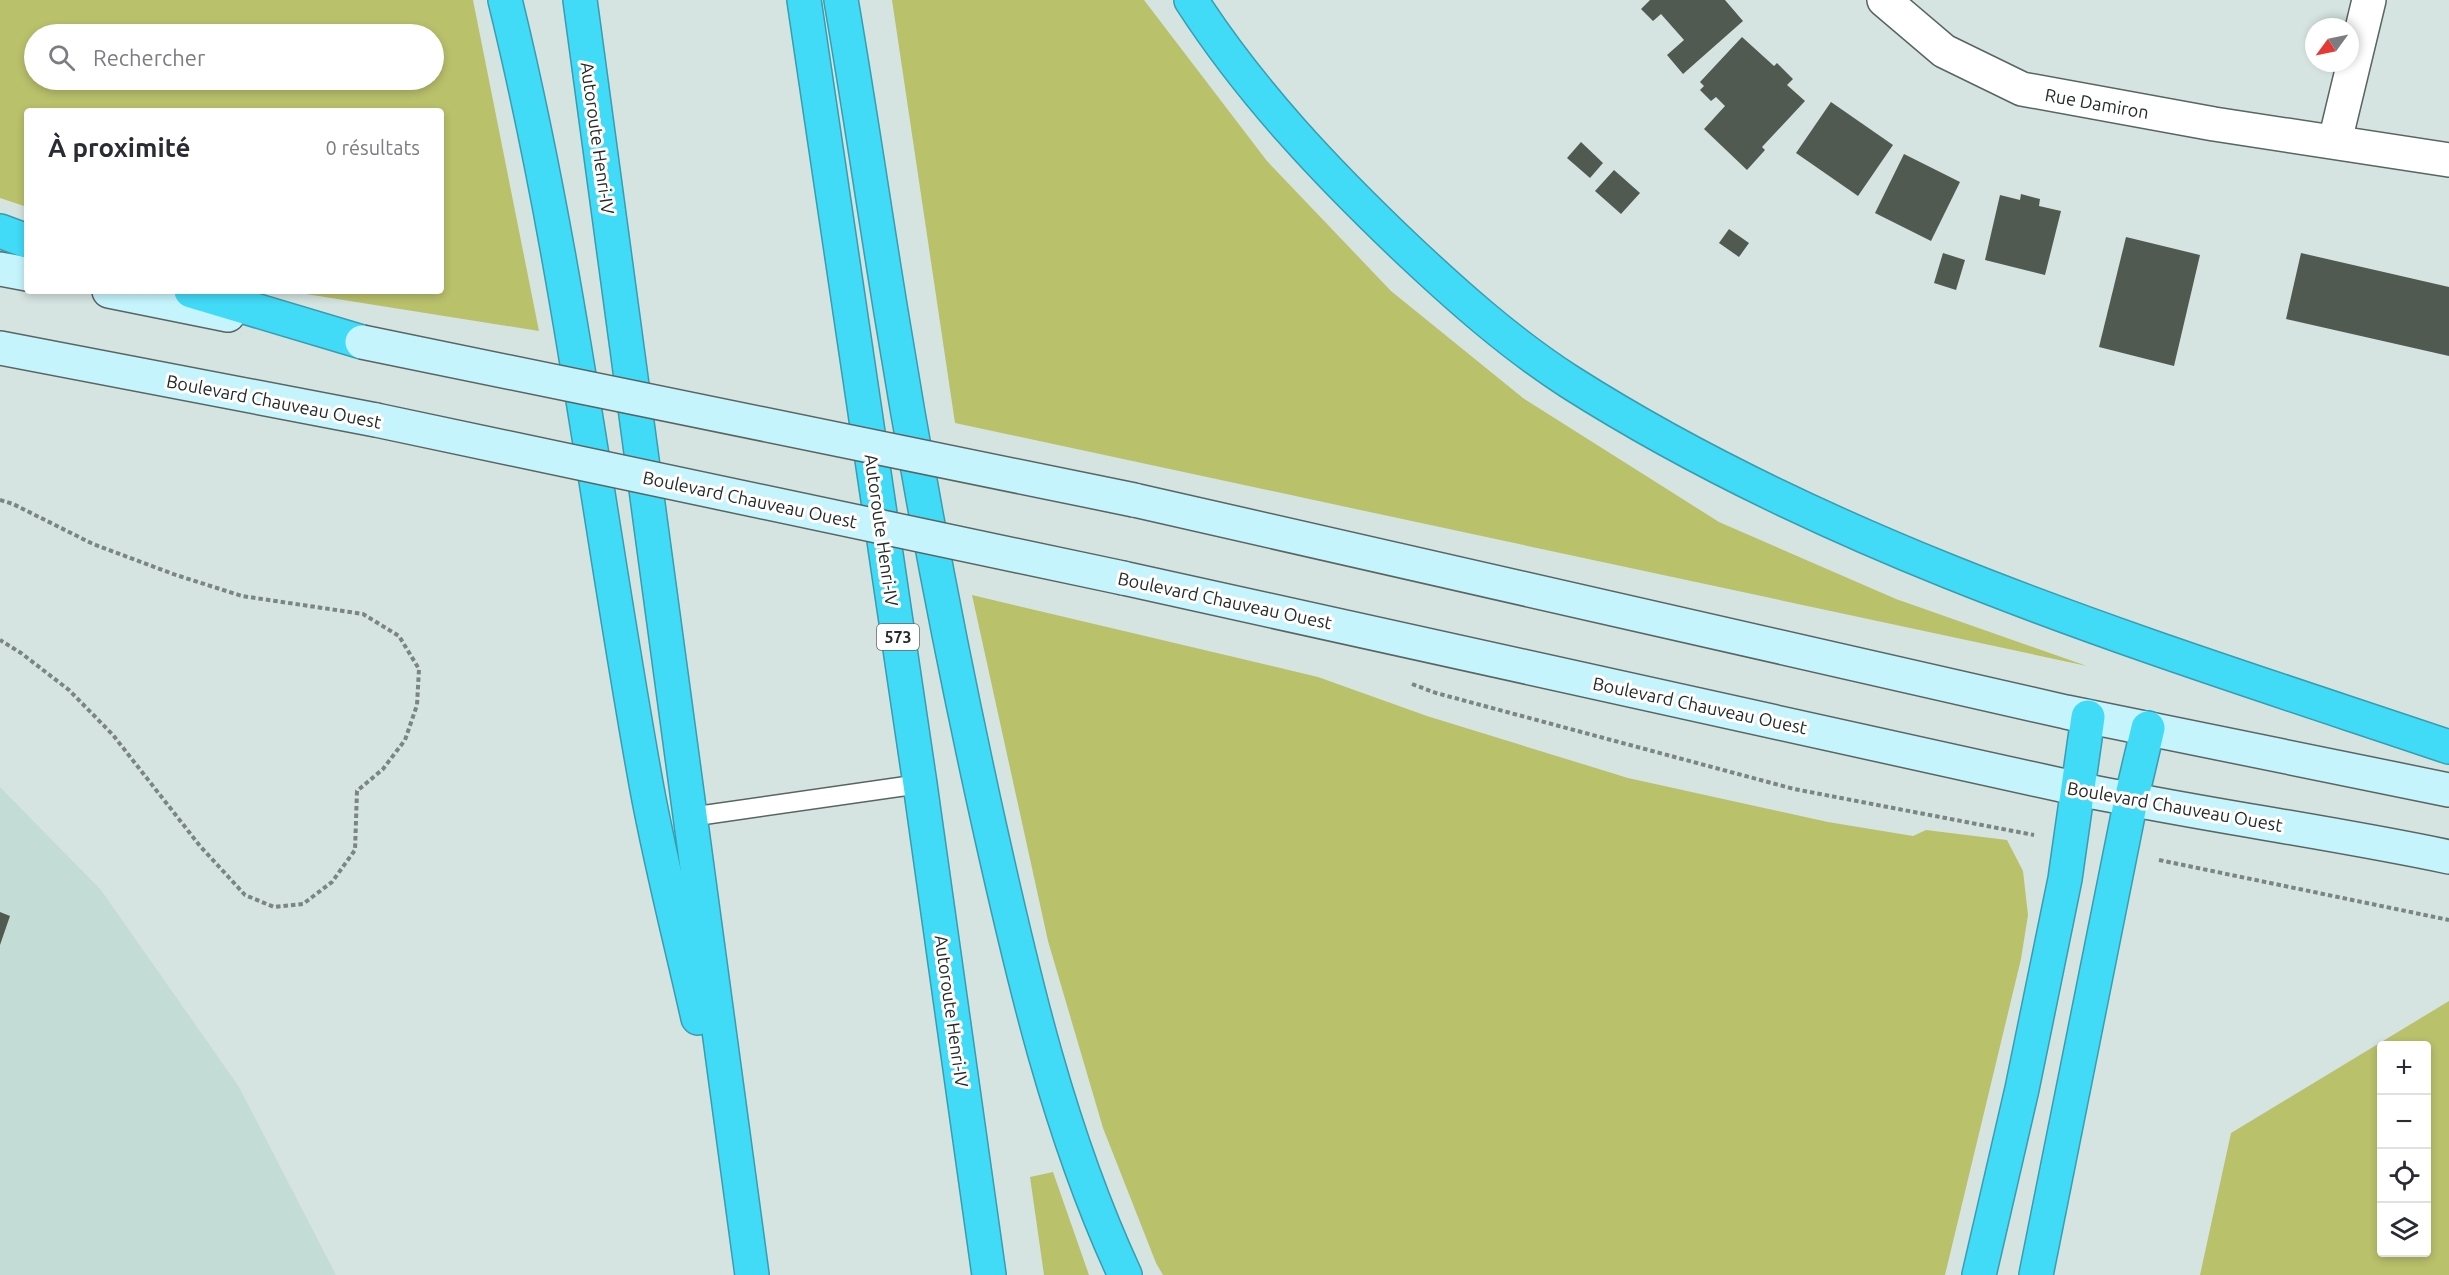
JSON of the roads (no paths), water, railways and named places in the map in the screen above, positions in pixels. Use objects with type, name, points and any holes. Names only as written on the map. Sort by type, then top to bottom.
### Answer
[{"type":"highway","points":[[505,0],[521,65],[572,324],[647,790],[750,1261]]},
{"type":"highway","name":"Autoroute Henri-IV","points":[[579,0],[750,1261]]},
{"type":"highway","name":"Autoroute Henri-IV","points":[[804,0],[920,784],[989,1275]]},
{"type":"highway","points":[[841,0],[891,314],[954,669],[1037,1030],[1072,1142],[1125,1275]]},
{"type":"highway","points":[[1191,0],[1205,22],[1285,126],[1373,216],[1470,308],[1578,387],[1681,447],[1802,509],[1927,563],[2083,621],[2449,747]]},
{"type":"highway","points":[[0,231],[24,240]]},
{"type":"highway","points":[[201,294],[362,342]]},
{"type":"highway","points":[[1979,1275],[2024,1077],[2065,879],[2088,717]]},
{"type":"highway","points":[[2036,1275],[2148,728]]},
{"type":"main road","points":[[0,269],[24,273]]},
{"type":"main road","points":[[124,294],[1134,500],[2088,717],[2449,790]]},
{"type":"main road","name":"Boulevard Chauveau Ouest","points":[[0,348],[376,420],[1123,578],[2079,789],[2366,839],[2449,857]]},
{"type":"street","name":"Rue Damiron","points":[[1884,0],[1944,51],[2022,89],[2214,124],[2449,160]]},
{"type":"street","points":[[2335,141],[2369,0]]},
{"type":"lane","points":[[690,817],[920,784]]}]
